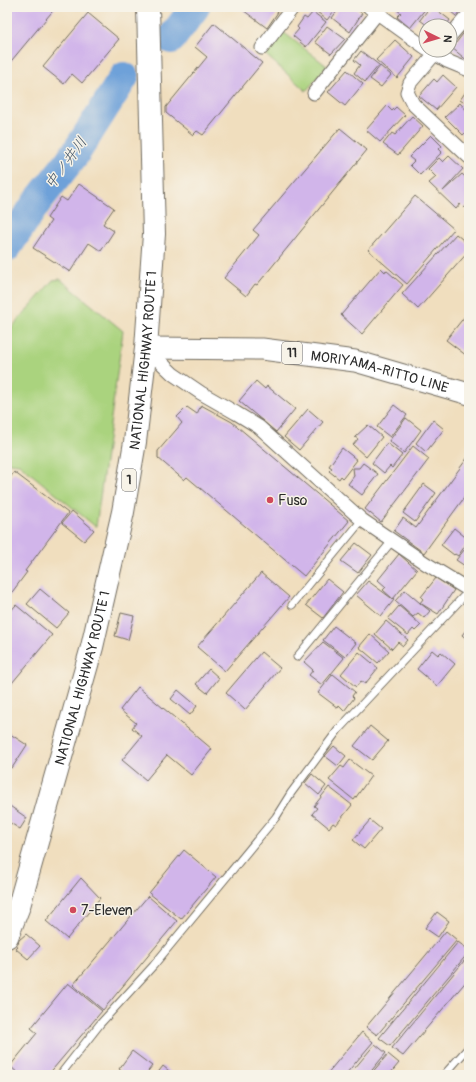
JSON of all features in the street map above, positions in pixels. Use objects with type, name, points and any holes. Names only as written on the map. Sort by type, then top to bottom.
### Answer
[{"type":"highway","name":"NATIONAL HIGHWAY ROUTE 1","points":[[7,937],[19,906],[92,647],[123,512],[135,442],[146,348],[154,234],[148,7]]},
{"type":"main road","name":"MORIYAMA-RITTO LINE","points":[[146,348],[262,349],[355,361],[469,394]]},
{"type":"street","points":[[262,48],[293,7]]},
{"type":"street","points":[[314,93],[376,9],[418,40]]},
{"type":"street","points":[[458,27],[469,14]]},
{"type":"street","points":[[427,58],[410,83],[407,92],[413,104],[469,157]]},
{"type":"street","points":[[446,58],[469,70]]},
{"type":"street","points":[[146,348],[173,374],[201,394],[236,412],[259,427],[362,520],[469,590]]},
{"type":"lane","points":[[292,605],[362,520]]},
{"type":"lane","points":[[297,657],[350,595],[392,541]]},
{"type":"lane","points":[[60,1075],[100,1024],[153,966],[276,817],[290,793],[338,730],[463,597],[469,594]]},
{"type":"lane","points":[[444,1075],[469,1047]]},
{"type":"green space","points":[[283,32],[327,66],[306,91],[266,55]]},
{"type":"green space","points":[[60,279],[123,331],[96,527],[19,464],[10,463],[7,461],[7,333],[53,280]]},
{"type":"building","points":[[7,7],[56,7],[7,66]]},
{"type":"building","points":[[245,7],[271,7],[278,12],[267,28],[243,10]]},
{"type":"building","points":[[320,7],[337,7],[327,20],[316,11]]},
{"type":"building","points":[[340,7],[353,7],[362,13],[350,32],[332,18]]},
{"type":"building","points":[[398,7],[427,7],[410,28],[397,17],[401,13],[396,9]]},
{"type":"building","points":[[430,7],[433,7],[447,18],[422,18]]},
{"type":"building","points":[[445,7],[463,7],[456,16]]},
{"type":"building","points":[[313,12],[326,22],[306,47],[293,36],[299,29],[297,27],[304,17],[307,19]]},
{"type":"building","points":[[88,13],[119,39],[82,83],[72,74],[64,84],[43,67]]},
{"type":"building","points":[[214,23],[262,63],[203,135],[197,131],[193,135],[166,113],[166,107],[207,57],[195,47]]},
{"type":"building","points":[[327,26],[345,39],[331,54],[315,42]]},
{"type":"building","points":[[466,30],[469,33],[469,62],[458,53],[458,40]]},
{"type":"building","points":[[395,40],[414,57],[397,78],[376,60]]},
{"type":"building","points":[[361,51],[379,65],[365,82],[354,73],[360,65],[354,60]]},
{"type":"building","points":[[380,66],[391,75],[381,87],[370,79]]},
{"type":"building","points":[[347,70],[363,84],[345,106],[328,92]]},
{"type":"building","points":[[443,75],[456,87],[436,110],[419,96],[434,79],[437,82]]},
{"type":"building","points":[[469,87],[469,106],[460,100]]},
{"type":"building","points":[[460,103],[469,113],[469,129],[463,135],[445,117]]},
{"type":"building","points":[[387,106],[392,111],[396,107],[405,115],[380,142],[366,130]]},
{"type":"building","points":[[412,116],[423,126],[398,155],[383,144],[392,133],[395,135]]},
{"type":"building","points":[[340,128],[367,150],[257,285],[255,284],[246,296],[224,278],[259,235],[253,230]]},
{"type":"building","points":[[431,135],[442,146],[439,149],[442,152],[420,175],[410,165],[414,161],[409,157]]},
{"type":"building","points":[[449,156],[463,169],[443,191],[462,174],[469,180],[469,203],[464,208],[460,204],[456,209],[429,183],[436,177],[428,169],[439,158],[443,162]]},
{"type":"building","points":[[79,184],[114,208],[103,224],[114,231],[101,251],[89,243],[70,272],[33,248],[51,221],[47,218],[61,197],[67,201]]},
{"type":"building","points":[[415,196],[454,229],[407,284],[368,250]]},
{"type":"building","points":[[456,234],[469,245],[469,251],[418,309],[402,294]]},
{"type":"building","points":[[381,268],[385,272],[386,270],[403,285],[362,334],[341,315]]},
{"type":"building","points":[[469,311],[469,354],[467,356],[446,340]]},
{"type":"building","points":[[256,381],[265,389],[267,386],[295,409],[276,432],[239,401]]},
{"type":"building","name":"Fuso","points":[[201,405],[232,422],[349,521],[304,576],[187,477],[184,480],[158,458],[158,451],[182,423],[177,417],[187,407],[197,414]]},
{"type":"building","points":[[394,405],[407,415],[390,437],[377,427]]},
{"type":"building","points":[[308,409],[323,422],[299,450],[284,437]]},
{"type":"building","points":[[406,418],[421,430],[404,453],[389,441]]},
{"type":"building","points":[[433,420],[444,429],[426,452],[416,443]]},
{"type":"building","points":[[368,425],[382,437],[366,457],[353,445],[358,439],[355,437]]},
{"type":"building","points":[[387,443],[402,455],[392,468],[390,466],[384,473],[372,463]]},
{"type":"building","points":[[413,446],[429,459],[381,522],[365,509]]},
{"type":"building","points":[[342,448],[357,460],[343,478],[341,476],[339,479],[329,471],[332,468],[329,466]]},
{"type":"building","points":[[468,457],[469,491],[424,553],[394,531],[403,518],[416,528]]},
{"type":"building","points":[[363,463],[378,474],[362,495],[348,484],[354,476],[353,468],[359,468]]},
{"type":"building","points":[[14,472],[68,513],[25,571],[27,572],[7,599],[7,482]]},
{"type":"building","points":[[424,484],[436,493],[415,522],[403,513]]},
{"type":"building","points":[[72,511],[94,530],[84,541],[62,523]]},
{"type":"building","points":[[454,528],[469,540],[458,556],[455,554],[454,555],[441,545]]},
{"type":"building","points":[[356,543],[372,555],[358,573],[341,561]]},
{"type":"building","points":[[469,544],[469,573],[463,568],[465,566],[456,560]]},
{"type":"building","points":[[399,554],[417,570],[393,599],[383,590],[386,587],[378,580]]},
{"type":"building","points":[[261,573],[289,597],[225,671],[197,647]]},
{"type":"building","points":[[436,578],[454,590],[438,614],[420,603],[423,599],[421,597]]},
{"type":"building","points":[[327,579],[343,592],[323,618],[306,605]]},
{"type":"building","points":[[368,581],[394,600],[381,616],[356,595]]},
{"type":"building","points":[[40,589],[69,613],[56,628],[27,604]]},
{"type":"building","points":[[405,590],[430,611],[424,618],[418,613],[413,617],[395,601]]},
{"type":"building","points":[[16,605],[52,635],[7,689],[7,615]]},
{"type":"building","points":[[399,606],[421,625],[415,631],[413,629],[408,635],[388,619]]},
{"type":"building","points":[[121,613],[134,616],[128,640],[115,636]]},
{"type":"building","points":[[386,621],[408,640],[403,646],[398,642],[392,649],[375,634]]},
{"type":"building","points":[[334,626],[356,643],[345,657],[323,640]]},
{"type":"building","points":[[469,626],[469,641],[462,635]]},
{"type":"building","points":[[370,634],[389,651],[378,663],[359,647]]},
{"type":"building","points":[[323,642],[344,658],[322,685],[309,675],[313,670],[304,662]]},
{"type":"building","points":[[432,650],[438,655],[441,652],[455,664],[437,686],[417,669]]},
{"type":"building","points":[[261,652],[280,668],[245,710],[226,693]]},
{"type":"building","points":[[359,652],[378,668],[365,684],[361,681],[356,687],[341,674]]},
{"type":"building","points":[[209,669],[219,678],[207,693],[196,684]]},
{"type":"building","points":[[333,674],[355,692],[352,696],[354,698],[344,711],[339,706],[338,708],[318,693]]},
{"type":"building","points":[[138,687],[212,749],[191,775],[167,755],[146,780],[122,760],[142,736],[132,728],[136,723],[120,710]]},
{"type":"building","points":[[178,690],[197,706],[190,715],[171,699]]},
{"type":"building","points":[[370,726],[388,741],[372,760],[354,746]]},
{"type":"building","points":[[7,732],[27,745],[12,768],[7,765]]},
{"type":"building","points":[[334,746],[346,756],[338,766],[325,756]]},
{"type":"building","points":[[350,760],[371,776],[354,800],[329,780],[341,766],[344,768]]},
{"type":"building","points":[[312,774],[326,786],[319,795],[305,783]]},
{"type":"building","points":[[329,787],[352,805],[336,825],[333,823],[329,828],[312,814],[317,808],[314,806]]},
{"type":"building","points":[[7,804],[27,818],[20,829],[7,821]]},
{"type":"building","points":[[370,820],[381,829],[364,849],[353,840]]},
{"type":"building","points":[[184,850],[216,877],[181,919],[149,893]]},
{"type":"building","name":"7-Eleven","points":[[81,878],[100,898],[67,939],[46,921]]},
{"type":"building","points":[[148,896],[177,921],[103,1010],[73,985]]},
{"type":"building","points":[[437,912],[449,921],[438,937],[425,928]]},
{"type":"building","points":[[446,931],[457,940],[377,1035],[366,1027]]},
{"type":"building","points":[[26,934],[40,946],[28,959],[16,949],[19,940]]},
{"type":"building","points":[[458,942],[469,950],[469,952],[390,1046],[379,1038]]},
{"type":"building","points":[[469,955],[469,978],[403,1056],[392,1048]]},
{"type":"building","points":[[68,983],[102,1011],[48,1075],[20,1075],[10,1066],[37,1033],[31,1028]]},
{"type":"building","points":[[362,1032],[373,1042],[345,1075],[326,1075]]},
{"type":"building","points":[[375,1044],[386,1053],[368,1075],[349,1075]]},
{"type":"building","points":[[132,1051],[152,1066],[145,1075],[126,1075],[119,1069]]},
{"type":"building","points":[[388,1054],[399,1063],[389,1075],[370,1075]]},
{"type":"building","points":[[163,1066],[174,1075],[156,1075]]},
{"type":"waterway","name":"中ノ井川","points":[[171,39],[195,7]]},
{"type":"waterway","name":"中ノ井川","points":[[7,247],[37,202],[75,154],[124,77]]},
{"type":"place","name":"Fuso","points":[[270,500]]},
{"type":"place","name":"7-Eleven","points":[[73,910]]}]
